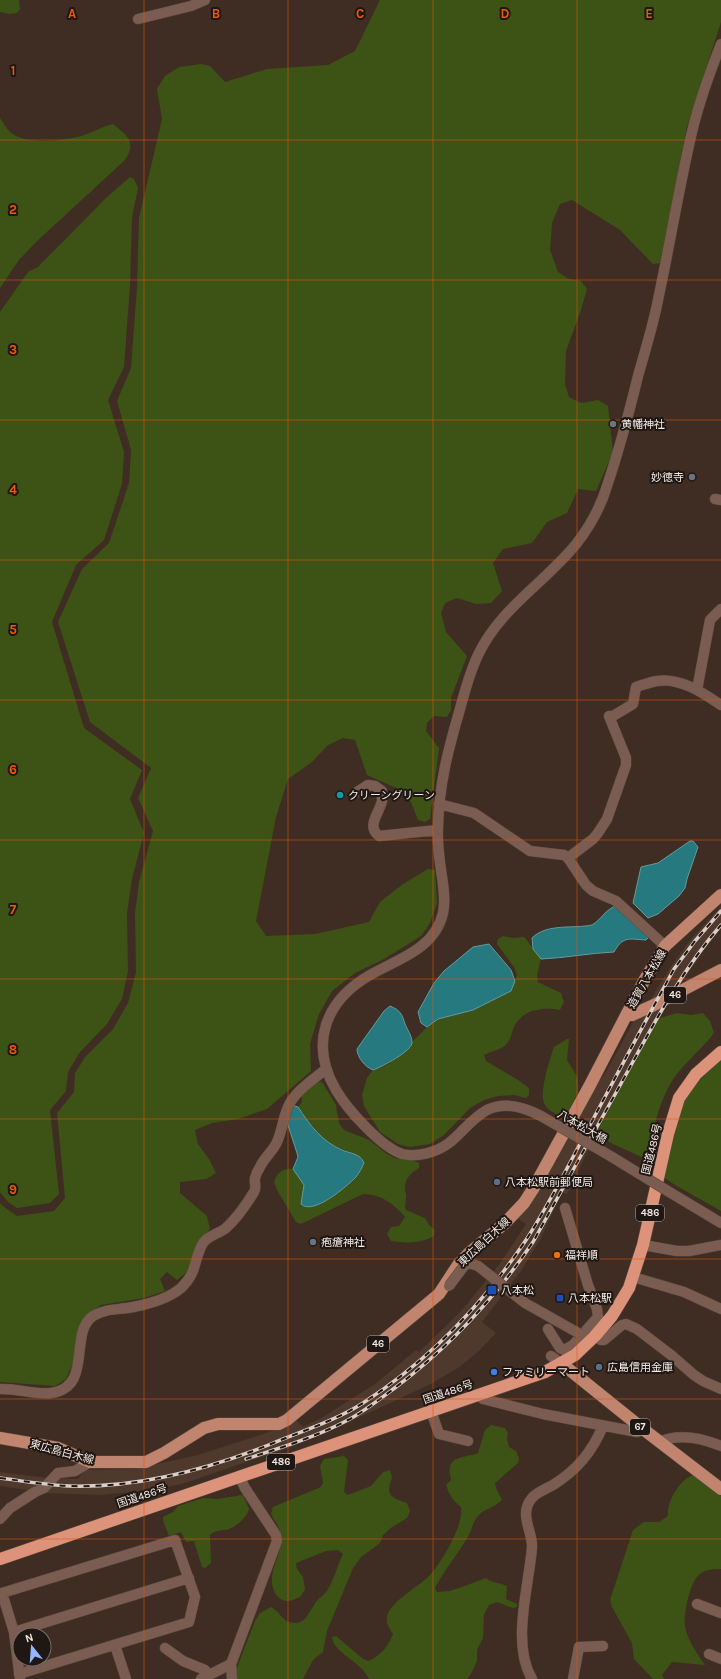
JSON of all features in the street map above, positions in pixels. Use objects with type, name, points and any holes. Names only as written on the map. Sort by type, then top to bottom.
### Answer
[{"type":"highway","name":"国道486号","points":[[0,1559],[545,1372],[575,1355],[595,1336],[612,1316],[630,1288],[643,1245],[668,1134],[679,1098],[696,1074],[721,1052]]},
{"type":"main road","name":"造賀八本松線","points":[[627,1014],[645,979],[665,946],[721,895]]},
{"type":"main road","name":"46","points":[[627,1014],[632,1015],[654,1005],[721,970]]},
{"type":"main road","name":"東広島白木線","points":[[0,1438],[58,1448],[90,1462],[146,1462],[164,1453],[204,1428],[218,1424],[279,1424],[287,1420],[447,1287],[458,1265],[469,1253],[504,1224],[524,1203],[534,1188],[627,1014]]},
{"type":"main road","name":"67","points":[[561,1363],[659,1442],[721,1489]]},
{"type":"street","points":[[138,19],[191,6],[205,0]]},
{"type":"street","name":"八本松大橋","points":[[721,44],[692,130],[658,303],[621,443],[605,492],[592,520],[577,543],[500,621],[478,654],[469,676],[446,756],[441,780],[438,830],[444,900],[443,913],[438,926],[431,938],[420,948],[402,959],[367,976],[346,993],[326,1020],[322,1036],[322,1054],[326,1069],[334,1086],[353,1113],[383,1142],[404,1154],[423,1154],[437,1150],[451,1142],[474,1119],[488,1110],[513,1105],[541,1116],[721,1223]]},
{"type":"street","points":[[697,690],[710,620],[721,609]]},
{"type":"street","points":[[568,858],[593,839],[607,819],[626,765],[626,758],[609,716],[613,716],[633,704],[636,688],[657,681],[669,680],[697,690],[721,705]]},
{"type":"street","points":[[357,792],[368,785],[375,786],[382,792],[382,801],[372,825],[374,832],[379,836],[438,830]]},
{"type":"street","points":[[439,804],[474,813],[508,838],[530,851],[559,854],[568,858],[586,885],[593,891],[616,901],[665,946]]},
{"type":"street","points":[[0,1389],[52,1393],[64,1389],[72,1381],[77,1371],[82,1336],[86,1324],[92,1317],[106,1310],[133,1307],[152,1302],[170,1296],[181,1288],[193,1274],[199,1252],[204,1241],[225,1229],[234,1220],[255,1191],[255,1179],[260,1165],[276,1144],[288,1106],[294,1098],[326,1069]]},
{"type":"street","points":[[548,1329],[560,1348],[564,1350],[572,1345],[598,1317],[597,1309],[588,1285],[565,1208]]},
{"type":"street","points":[[643,1245],[677,1251],[689,1251],[721,1244]]},
{"type":"street","points":[[447,1287],[464,1266],[469,1263],[478,1266],[525,1303],[581,1335]]},
{"type":"street","points":[[633,1277],[684,1292],[721,1309]]},
{"type":"street","points":[[595,1336],[601,1340],[604,1340],[622,1325],[626,1324],[637,1330],[703,1381],[721,1389]]},
{"type":"street","points":[[551,1356],[561,1363]]},
{"type":"street","points":[[479,1395],[483,1399],[603,1426],[637,1432],[643,1429]]},
{"type":"street","points":[[431,1411],[439,1434],[468,1441]]},
{"type":"street","points":[[532,1679],[525,1662],[523,1640],[523,1607],[532,1545],[526,1520],[528,1506],[532,1497],[553,1485],[577,1467],[595,1445],[603,1426]]},
{"type":"street","points":[[659,1442],[667,1438],[683,1436],[721,1446]]},
{"type":"street","points":[[0,1519],[10,1508],[44,1488],[58,1473],[75,1471],[90,1462]]},
{"type":"street","points":[[232,1679],[231,1664],[278,1540],[239,1476]]},
{"type":"street","points":[[12,1627],[2,1593],[175,1540],[196,1597],[189,1622],[19,1677],[18,1667]]},
{"type":"street","points":[[30,1627],[189,1578]]},
{"type":"street","points":[[697,1604],[721,1613]]},
{"type":"street","points":[[115,1645],[126,1679]]},
{"type":"street","points":[[572,1679],[579,1647],[603,1646]]},
{"type":"street","points":[[165,1648],[183,1661],[205,1670],[205,1677],[231,1664]]},
{"type":"street","points":[[708,1654],[721,1659]]},
{"type":"shaded area","points":[[721,906],[721,928],[702,953],[657,1020],[596,1134],[567,1194],[562,1192],[541,1238],[521,1271],[482,1322],[496,1333],[479,1351],[458,1368],[429,1385],[325,1433],[288,1448],[182,1484],[153,1490],[100,1495],[47,1493],[0,1486],[0,1472],[47,1478],[78,1479],[85,1470],[134,1469],[198,1455],[278,1429],[296,1420],[303,1427],[323,1417],[375,1384],[416,1350],[419,1352],[462,1310],[501,1262],[526,1224],[515,1217],[588,1097],[606,1072],[643,1004],[651,999],[671,966],[691,939]]},
{"type":"green space","points":[[0,0],[19,0],[20,9],[17,13],[10,14],[0,12]]},
{"type":"green space","points":[[380,0],[721,0],[721,22],[687,127],[660,263],[653,264],[620,230],[572,200],[560,204],[552,223],[550,250],[558,272],[569,279],[581,281],[587,289],[566,351],[565,384],[569,397],[581,403],[598,400],[608,406],[613,452],[596,491],[578,489],[567,513],[547,522],[532,543],[503,549],[493,563],[502,591],[491,603],[476,604],[457,598],[445,603],[441,613],[446,632],[467,656],[451,698],[451,710],[447,717],[434,716],[427,723],[426,731],[439,748],[430,819],[425,822],[418,820],[411,802],[396,788],[367,775],[355,740],[343,738],[328,745],[312,762],[288,779],[276,817],[256,921],[266,936],[315,934],[369,922],[380,902],[403,884],[428,869],[435,870],[437,903],[430,923],[421,936],[384,959],[355,973],[332,991],[319,1014],[310,1044],[311,1071],[267,1109],[238,1119],[212,1123],[195,1130],[198,1144],[209,1159],[216,1173],[206,1179],[180,1182],[180,1193],[207,1216],[210,1229],[199,1240],[193,1253],[189,1270],[177,1280],[167,1272],[160,1279],[165,1291],[144,1298],[101,1305],[86,1315],[79,1327],[74,1361],[66,1379],[55,1386],[0,1382],[0,1203],[17,1216],[54,1211],[65,1198],[57,1113],[74,1092],[75,1073],[86,1056],[113,1029],[128,1003],[136,972],[135,913],[139,882],[153,831],[138,798],[151,768],[90,722],[58,622],[82,569],[109,543],[129,483],[131,450],[117,401],[131,368],[137,287],[139,218],[162,119],[157,89],[165,76],[179,67],[201,64],[210,66],[225,82],[267,69],[328,65],[355,51]]},
{"type":"green space","points":[[0,118],[9,131],[16,136],[24,139],[45,141],[67,139],[88,134],[113,124],[129,139],[130,148],[129,154],[125,160],[35,243],[19,260],[0,288]]},
{"type":"green space","points":[[130,177],[134,179],[138,188],[132,218],[130,286],[124,367],[108,400],[124,452],[122,484],[104,540],[76,565],[52,622],[84,728],[142,770],[130,799],[144,833],[132,879],[127,913],[128,971],[122,999],[107,1024],[80,1052],[68,1072],[66,1091],[50,1110],[59,1194],[50,1203],[17,1208],[8,1202],[0,1192],[0,312],[28,272],[38,267],[107,197]]},
{"type":"green space","points":[[503,936],[513,938],[524,937],[529,942],[536,954],[541,959],[537,975],[538,982],[561,993],[564,1002],[560,1010],[541,1009],[524,1015],[515,1025],[506,1045],[484,1055],[486,1061],[529,1088],[529,1095],[526,1098],[514,1095],[498,1096],[484,1100],[470,1108],[444,1135],[430,1144],[410,1147],[398,1144],[380,1132],[364,1106],[362,1095],[367,1078],[373,1070],[388,1064],[411,1047],[412,1042],[427,1027],[438,1019],[473,1010],[511,991],[517,975],[514,967],[497,944],[498,939]]},
{"type":"green space","points":[[677,1013],[691,1015],[703,1013],[710,1021],[714,1033],[678,1073],[668,1088],[658,1114],[646,1159],[613,1144],[596,1134],[657,1019]]},
{"type":"green space","points":[[569,1039],[567,1060],[578,1078],[578,1093],[565,1118],[549,1110],[543,1100],[543,1093],[545,1077],[554,1047]]},
{"type":"green space","points":[[721,1053],[721,1211],[662,1176],[671,1133],[687,1092]]},
{"type":"green space","points":[[316,1082],[322,1082],[336,1105],[339,1123],[344,1130],[369,1140],[387,1154],[397,1159],[412,1160],[419,1163],[419,1168],[411,1174],[406,1181],[405,1208],[406,1210],[425,1218],[429,1225],[435,1230],[434,1236],[429,1239],[413,1242],[391,1241],[387,1234],[391,1227],[399,1226],[405,1217],[387,1201],[370,1194],[363,1194],[301,1224],[296,1222],[277,1190],[274,1182],[283,1170],[293,1169],[304,1185],[301,1204],[327,1200],[357,1175],[362,1158],[328,1143],[317,1133],[298,1107],[302,1102],[302,1095]]},
{"type":"green space","points":[[491,1425],[505,1428],[508,1433],[507,1439],[509,1447],[516,1451],[519,1458],[518,1463],[495,1483],[502,1500],[478,1516],[468,1537],[435,1588],[437,1592],[450,1591],[486,1578],[507,1586],[506,1599],[517,1604],[517,1607],[513,1608],[497,1602],[489,1605],[484,1614],[483,1638],[477,1650],[477,1661],[467,1679],[369,1679],[358,1665],[336,1646],[332,1637],[336,1636],[363,1659],[369,1661],[381,1653],[389,1643],[393,1634],[387,1622],[389,1611],[393,1605],[430,1575],[446,1553],[456,1533],[461,1515],[461,1507],[452,1497],[446,1485],[451,1480],[450,1466],[456,1459],[478,1453],[485,1430]]},
{"type":"green space","points":[[344,1456],[348,1460],[344,1492],[348,1495],[371,1486],[383,1472],[390,1470],[392,1478],[389,1492],[393,1497],[407,1503],[410,1511],[407,1518],[392,1527],[383,1535],[380,1543],[361,1557],[353,1568],[327,1631],[323,1652],[313,1660],[303,1679],[236,1679],[236,1670],[255,1621],[260,1613],[271,1607],[276,1610],[286,1621],[298,1623],[305,1619],[318,1599],[327,1591],[334,1578],[343,1554],[338,1550],[326,1551],[296,1563],[297,1569],[303,1577],[305,1590],[300,1597],[293,1600],[284,1600],[277,1596],[272,1584],[272,1576],[281,1545],[281,1533],[271,1514],[273,1507],[321,1487],[323,1483],[320,1466],[324,1459]]},
{"type":"green space","points":[[694,1475],[721,1496],[721,1569],[705,1571],[696,1578],[690,1591],[685,1615],[685,1627],[688,1637],[705,1665],[672,1662],[662,1675],[664,1679],[653,1679],[634,1659],[632,1643],[612,1607],[610,1600],[633,1530],[644,1522],[659,1522],[668,1516],[669,1505],[675,1492],[684,1481]]},
{"type":"green space","points":[[243,1495],[249,1509],[248,1512],[235,1526],[229,1529],[214,1532],[210,1535],[211,1563],[205,1568],[202,1567],[194,1541],[186,1542],[181,1532],[169,1536],[163,1517],[173,1512],[178,1506],[203,1498],[217,1499]]},
{"type":"water","points":[[690,841],[693,841],[698,847],[685,888],[679,896],[658,914],[648,918],[633,903],[641,867],[658,863]]},
{"type":"water","points":[[615,906],[649,937],[646,940],[635,939],[623,941],[614,952],[541,959],[533,949],[532,938],[538,933],[553,928],[592,925]]},
{"type":"water","points":[[489,944],[511,970],[515,981],[511,991],[473,1010],[438,1019],[427,1027],[421,1023],[418,1012],[434,983],[444,971],[473,947]]},
{"type":"water","points":[[390,1006],[402,1015],[412,1040],[411,1046],[402,1054],[373,1070],[367,1067],[362,1061],[358,1055],[357,1049],[384,1011]]},
{"type":"water","points":[[295,1106],[298,1107],[312,1126],[328,1142],[342,1150],[360,1157],[364,1163],[356,1177],[338,1193],[313,1206],[306,1207],[301,1204],[304,1185],[293,1169],[298,1157],[286,1119],[292,1108]]},
{"type":"railway","points":[[0,1478],[69,1486],[95,1486],[121,1484],[172,1476],[222,1462],[247,1453],[341,1415],[363,1403],[410,1369],[432,1350],[473,1309],[492,1287],[526,1240],[552,1197],[674,969],[695,941],[721,911]]},
{"type":"railway","points":[[246,1459],[311,1437],[360,1413],[396,1387],[435,1355],[487,1302],[533,1242],[665,1004],[691,964],[721,925]]},
{"type":"place","name":"黄幡神社","points":[[613,424]]},
{"type":"place","name":"妙徳寺","points":[[692,477]]},
{"type":"place","name":"クリーングリーン","points":[[340,795]]},
{"type":"place","name":"八本松駅前郵便局","points":[[497,1182]]},
{"type":"place","name":"疱瘡神社","points":[[313,1242]]},
{"type":"place","name":"福祥順","points":[[557,1255]]},
{"type":"place","name":"八本松","points":[[492,1290]]},
{"type":"place","name":"八本松駅","points":[[560,1298]]},
{"type":"place","name":"広島信用金庫","points":[[599,1367]]},
{"type":"place","name":"ファミリーマート","points":[[494,1372]]}]
